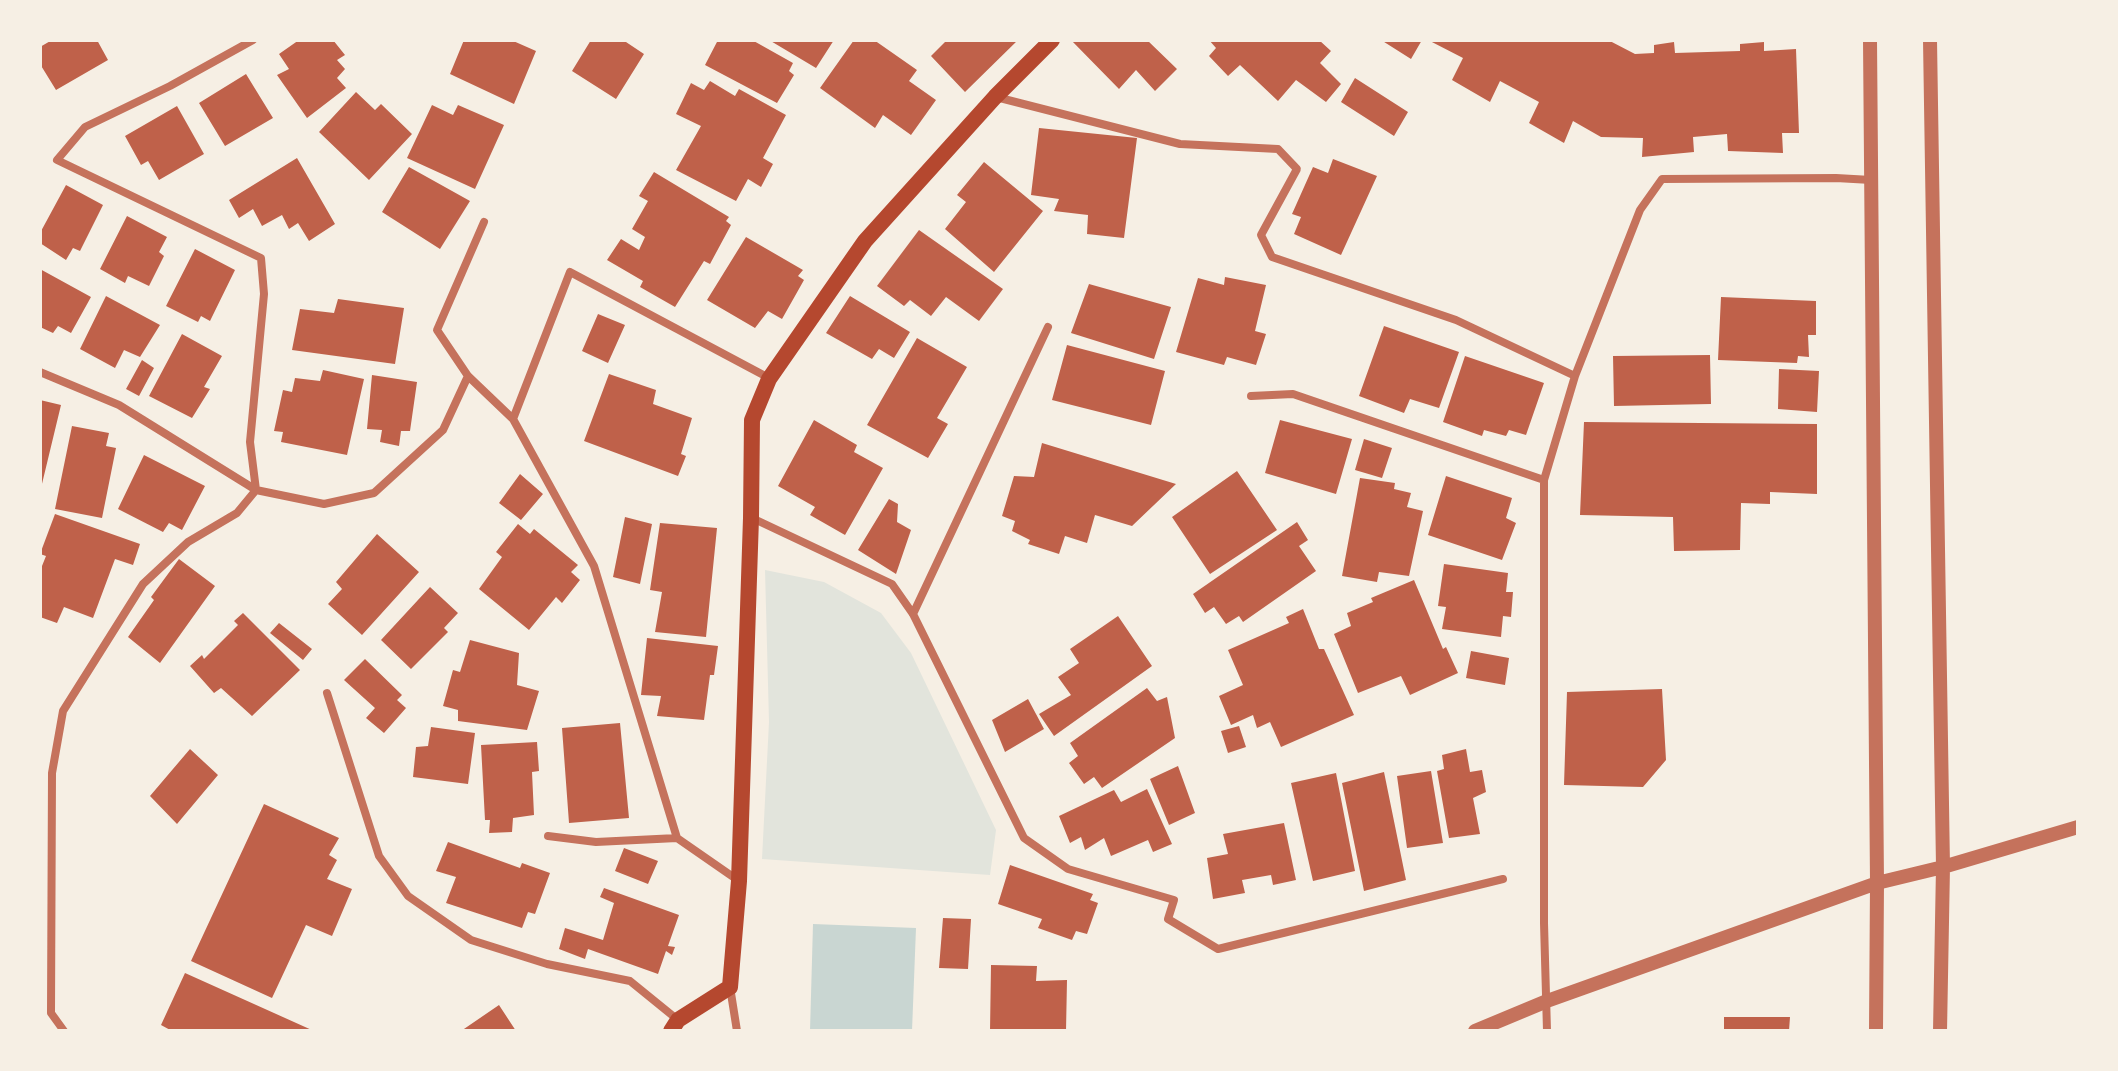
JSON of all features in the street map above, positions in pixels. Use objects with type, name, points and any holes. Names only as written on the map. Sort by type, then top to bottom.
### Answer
[{"type":"main road","points":[[674,1025],[730,987],[739,881],[752,420],[769,379],[865,241],[995,97],[1052,40]]},
{"type":"street","points":[[64,1031],[51,1013],[52,773],[63,711],[143,584],[188,542],[237,513],[256,490],[250,442],[264,294],[261,258],[57,160],[85,127],[170,86],[253,40]]},
{"type":"street","points":[[1870,40],[1876,1031]]},
{"type":"street","points":[[1930,40],[1943,867],[1940,1031]]},
{"type":"street","points":[[995,97],[1180,144],[1278,149],[1297,169],[1261,235],[1272,257],[1456,320],[1575,376]]},
{"type":"street","points":[[1547,1031],[1544,923],[1544,480],[1575,376],[1640,210],[1662,179],[1871,180]]},
{"type":"street","points":[[484,222],[437,330],[468,376],[513,419],[594,566],[677,838]]},
{"type":"street","points":[[513,419],[570,272],[769,379]]},
{"type":"street","points":[[913,614],[1048,327]]},
{"type":"street","points":[[40,372],[119,405],[256,490],[324,504],[374,493],[443,430],[468,376]]},
{"type":"street","points":[[1251,396],[1293,394],[1544,480]]},
{"type":"street","points":[[751,518],[892,584],[913,614],[1024,838],[1068,869],[1174,900],[1168,919],[1218,949],[1503,879]]},
{"type":"street","points":[[327,693],[379,856],[408,896],[471,940],[547,964],[630,981],[674,1025]]},
{"type":"street","points":[[1475,1031],[1547,1001],[1877,883],[2078,827]]},
{"type":"street","points":[[548,836],[596,842],[677,838],[739,881]]},
{"type":"street","points":[[730,987],[737,1031]]},
{"type":"shaded area","points":[[765,570],[824,582],[881,613],[911,653],[996,830],[990,875],[762,859],[769,722]]},
{"type":"shaded area","points":[[813,924],[916,928],[912,1031],[810,1031]]},
{"type":"building","points":[[52,40],[97,40],[108,60],[56,90],[40,64],[40,47]]},
{"type":"building","points":[[299,40],[333,40],[345,55],[337,60],[345,69],[337,78],[346,88],[307,118],[277,75],[289,69],[279,54]]},
{"type":"building","points":[[464,40],[511,40],[536,51],[514,104],[450,74]]},
{"type":"building","points":[[591,40],[623,40],[644,54],[616,99],[572,71]]},
{"type":"building","points":[[718,40],[752,40],[793,63],[789,71],[794,75],[777,103],[705,65]]},
{"type":"building","points":[[769,40],[834,40],[816,68]]},
{"type":"building","points":[[854,40],[874,40],[917,70],[909,81],[936,100],[911,135],[883,115],[875,128],[820,88]]},
{"type":"building","points":[[947,40],[1018,40],[965,92],[931,56]]},
{"type":"building","points":[[1071,40],[1147,40],[1177,69],[1155,91],[1136,70],[1119,89]]},
{"type":"building","points":[[1209,40],[1319,40],[1331,51],[1320,63],[1341,84],[1326,102],[1296,80],[1278,101],[1240,65],[1228,76],[1209,56],[1216,48]]},
{"type":"building","points":[[1381,40],[1422,40],[1411,59]]},
{"type":"building","points":[[1428,40],[1608,40],[1635,54],[1654,53],[1654,45],[1674,42],[1675,53],[1740,51],[1740,44],[1764,42],[1764,51],[1796,49],[1799,133],[1782,133],[1783,153],[1728,151],[1727,134],[1693,137],[1694,152],[1642,157],[1643,138],[1601,137],[1573,121],[1564,143],[1529,123],[1539,102],[1500,81],[1490,102],[1452,80],[1463,58]]},
{"type":"building","points":[[246,74],[273,118],[225,146],[199,103]]},
{"type":"building","points":[[1355,78],[1408,112],[1394,136],[1341,102]]},
{"type":"building","points":[[710,81],[735,96],[739,89],[786,115],[763,158],[773,164],[761,187],[748,179],[736,201],[676,170],[701,126],[676,114],[691,83],[704,90]]},
{"type":"building","points":[[356,92],[375,110],[381,104],[412,134],[369,180],[319,132]]},
{"type":"building","points":[[432,105],[453,115],[458,105],[504,125],[475,189],[407,158]]},
{"type":"building","points":[[177,106],[204,154],[159,180],[148,161],[141,165],[125,136]]},
{"type":"building","points":[[1039,128],[1137,138],[1124,238],[1087,234],[1088,215],[1054,211],[1059,199],[1031,195]]},
{"type":"building","points":[[297,158],[335,224],[309,241],[298,223],[289,229],[282,215],[262,226],[253,209],[239,218],[229,200]]},
{"type":"building","points":[[1333,159],[1377,176],[1341,255],[1294,234],[1301,217],[1292,214],[1313,167],[1328,173]]},
{"type":"building","points":[[984,162],[1043,211],[994,272],[945,229],[966,202],[957,195]]},
{"type":"building","points":[[409,167],[470,201],[440,249],[382,212]]},
{"type":"building","points":[[654,172],[729,217],[726,221],[731,225],[710,264],[704,261],[675,307],[640,287],[643,281],[607,260],[621,239],[639,250],[645,237],[632,229],[648,201],[639,196]]},
{"type":"building","points":[[66,185],[103,205],[80,251],[73,248],[66,260],[40,243],[40,233]]},
{"type":"building","points":[[127,216],[167,237],[159,252],[164,256],[149,286],[128,276],[125,283],[100,269]]},
{"type":"building","points":[[919,230],[1003,289],[979,321],[946,297],[931,316],[910,300],[904,306],[877,286]]},
{"type":"building","points":[[746,237],[803,270],[798,276],[804,280],[782,319],[768,311],[755,328],[707,300]]},
{"type":"building","points":[[195,249],[235,270],[210,321],[201,316],[198,322],[166,306]]},
{"type":"building","points":[[40,269],[91,297],[71,333],[58,326],[53,333],[40,327]]},
{"type":"building","points":[[1225,277],[1266,285],[1255,331],[1266,334],[1256,365],[1227,357],[1224,365],[1176,352],[1198,278],[1224,285]]},
{"type":"building","points":[[1089,284],[1171,307],[1154,359],[1071,333]]},
{"type":"building","points":[[106,296],[160,325],[140,357],[124,350],[115,368],[80,349]]},
{"type":"building","points":[[850,296],[910,332],[894,358],[879,349],[872,359],[826,333]]},
{"type":"building","points":[[1721,297],[1816,301],[1816,335],[1808,335],[1809,357],[1798,356],[1797,363],[1718,360]]},
{"type":"building","points":[[338,299],[404,308],[395,364],[292,350],[300,309],[334,313]]},
{"type":"building","points":[[598,314],[625,325],[608,363],[582,351]]},
{"type":"building","points":[[1384,326],[1459,352],[1439,408],[1410,399],[1404,413],[1359,396]]},
{"type":"building","points":[[182,334],[222,356],[204,387],[210,389],[192,418],[149,396]]},
{"type":"building","points":[[917,338],[967,367],[937,418],[948,424],[928,458],[867,425]]},
{"type":"building","points":[[1067,345],[1165,371],[1151,425],[1052,400]]},
{"type":"building","points":[[1710,355],[1711,404],[1614,406],[1613,356]]},
{"type":"building","points":[[1465,356],[1544,383],[1526,435],[1509,430],[1506,436],[1484,430],[1482,436],[1443,422]]},
{"type":"building","points":[[142,360],[154,368],[139,396],[126,389]]},
{"type":"building","points":[[1779,369],[1819,371],[1817,412],[1778,409]]},
{"type":"building","points":[[323,370],[364,379],[347,455],[281,442],[283,432],[274,431],[283,390],[292,392],[295,378],[320,381]]},
{"type":"building","points":[[609,374],[656,390],[653,404],[692,418],[681,454],[686,456],[678,476],[584,441]]},
{"type":"building","points":[[372,375],[417,382],[410,431],[401,431],[399,446],[380,442],[382,430],[367,429]]},
{"type":"building","points":[[40,400],[61,405],[41,488],[40,488]]},
{"type":"building","points":[[814,420],[857,445],[854,452],[883,468],[845,535],[810,515],[815,507],[778,486]]},
{"type":"building","points":[[1280,420],[1352,439],[1336,494],[1265,473]]},
{"type":"building","points":[[1584,422],[1817,424],[1817,494],[1770,492],[1770,504],[1741,503],[1740,550],[1674,551],[1673,517],[1580,515]]},
{"type":"building","points":[[72,426],[109,433],[106,446],[116,448],[102,518],[55,509]]},
{"type":"building","points":[[1364,439],[1392,448],[1382,478],[1355,470]]},
{"type":"building","points":[[1042,443],[1176,484],[1132,526],[1095,515],[1087,543],[1065,536],[1059,554],[1028,544],[1030,540],[1012,531],[1015,521],[1002,516],[1014,476],[1034,477]]},
{"type":"building","points":[[144,455],[205,486],[182,530],[169,523],[163,532],[118,509]]},
{"type":"building","points":[[1237,471],[1277,530],[1210,574],[1172,517]]},
{"type":"building","points":[[520,474],[543,494],[521,520],[499,503]]},
{"type":"building","points":[[1446,476],[1512,498],[1506,518],[1516,523],[1502,560],[1428,535]]},
{"type":"building","points":[[1360,478],[1395,483],[1394,489],[1411,493],[1407,507],[1423,511],[1409,576],[1379,572],[1377,582],[1342,576]]},
{"type":"building","points":[[889,499],[898,504],[897,522],[911,530],[896,574],[858,550]]},
{"type":"building","points":[[55,514],[140,544],[133,565],[115,559],[93,618],[64,607],[57,623],[40,617],[40,571],[46,556],[40,554]]},
{"type":"building","points":[[625,517],[652,524],[640,584],[613,577]]},
{"type":"building","points":[[1297,522],[1308,540],[1299,546],[1316,571],[1243,622],[1239,616],[1226,624],[1214,607],[1205,613],[1193,594]]},
{"type":"building","points":[[660,523],[717,528],[706,637],[655,632],[662,592],[650,590]]},
{"type":"building","points":[[518,524],[530,534],[534,529],[578,565],[571,572],[580,580],[562,603],[556,597],[529,630],[479,589],[502,557],[496,552]]},
{"type":"building","points":[[377,534],[419,572],[362,635],[328,604],[342,589],[336,582]]},
{"type":"building","points":[[179,559],[215,586],[160,663],[128,637],[154,600],[151,597]]},
{"type":"building","points":[[1444,564],[1508,573],[1506,592],[1513,592],[1511,617],[1503,616],[1501,637],[1442,629],[1446,607],[1438,606]]},
{"type":"building","points":[[1414,580],[1443,649],[1446,647],[1458,673],[1410,695],[1401,676],[1358,693],[1334,634],[1351,626],[1347,613],[1373,602],[1371,598]]},
{"type":"building","points":[[430,587],[458,613],[444,628],[448,632],[411,669],[381,640]]},
{"type":"building","points":[[1303,609],[1319,649],[1324,649],[1354,715],[1281,747],[1270,722],[1257,728],[1253,715],[1231,725],[1219,696],[1243,685],[1228,650],[1289,623],[1286,617]]},
{"type":"building","points":[[243,613],[300,670],[252,716],[221,688],[214,693],[190,666],[202,655],[204,659],[238,625],[234,621]]},
{"type":"building","points":[[1118,616],[1152,666],[1054,736],[1039,714],[1071,695],[1058,677],[1079,663],[1070,649]]},
{"type":"building","points":[[279,623],[312,649],[303,660],[270,633]]},
{"type":"building","points":[[647,638],[718,646],[714,675],[710,675],[704,720],[657,716],[661,696],[641,695]]},
{"type":"building","points":[[470,640],[519,653],[517,685],[539,691],[527,730],[458,721],[458,710],[443,706],[453,670],[460,672]]},
{"type":"building","points":[[1471,651],[1509,658],[1505,685],[1466,678]]},
{"type":"building","points":[[365,659],[402,695],[397,700],[406,708],[384,733],[366,718],[375,708],[344,680]]},
{"type":"building","points":[[1147,688],[1157,701],[1167,697],[1175,738],[1102,788],[1094,777],[1084,784],[1069,763],[1078,756],[1070,743]]},
{"type":"building","points":[[1662,689],[1666,760],[1643,787],[1564,785],[1567,692]]},
{"type":"building","points":[[1028,699],[1044,729],[1005,752],[992,720]]},
{"type":"building","points":[[620,723],[629,818],[569,823],[562,728]]},
{"type":"building","points":[[1239,726],[1246,747],[1228,753],[1221,731]]},
{"type":"building","points":[[431,727],[475,733],[468,784],[413,777],[416,747],[428,746]]},
{"type":"building","points":[[537,742],[539,771],[532,772],[534,815],[513,818],[512,832],[489,833],[490,820],[485,820],[481,745]]},
{"type":"building","points":[[190,749],[218,775],[177,824],[150,796]]},
{"type":"building","points":[[1466,749],[1470,772],[1482,770],[1486,792],[1473,798],[1480,834],[1449,838],[1437,771],[1444,769],[1442,755]]},
{"type":"building","points":[[1178,766],[1195,813],[1169,825],[1150,779]]},
{"type":"building","points":[[1431,771],[1443,843],[1407,848],[1397,776]]},
{"type":"building","points":[[1384,772],[1406,880],[1364,891],[1342,783]]},
{"type":"building","points":[[1336,773],[1355,871],[1313,881],[1291,783]]},
{"type":"building","points":[[1147,789],[1172,844],[1153,852],[1148,840],[1111,856],[1104,838],[1085,850],[1081,837],[1070,843],[1059,816],[1114,790],[1121,802]]},
{"type":"building","points":[[264,804],[339,838],[329,855],[337,860],[327,879],[352,889],[332,936],[306,925],[272,998],[191,961]]},
{"type":"building","points":[[1284,823],[1296,880],[1273,885],[1271,875],[1242,880],[1245,893],[1213,899],[1207,858],[1228,854],[1223,834]]},
{"type":"building","points":[[448,842],[520,868],[522,863],[550,873],[535,914],[528,912],[522,928],[446,903],[456,877],[436,871]]},
{"type":"building","points":[[624,848],[658,861],[648,884],[615,871]]},
{"type":"building","points":[[1010,865],[1093,894],[1090,900],[1098,903],[1087,934],[1076,931],[1072,940],[1038,928],[1042,919],[998,904]]},
{"type":"building","points":[[604,888],[679,915],[668,946],[675,947],[672,955],[666,951],[658,974],[588,949],[585,959],[559,949],[565,928],[603,940],[614,903],[600,897]]},
{"type":"building","points":[[943,918],[971,919],[968,969],[939,968]]},
{"type":"building","points":[[991,965],[1037,966],[1036,981],[1067,980],[1066,1031],[990,1031]]},
{"type":"building","points":[[185,973],[314,1031],[172,1031],[161,1025]]},
{"type":"building","points":[[499,1005],[516,1031],[461,1031]]},
{"type":"building","points":[[1724,1017],[1790,1017],[1789,1031],[1724,1031]]}]
